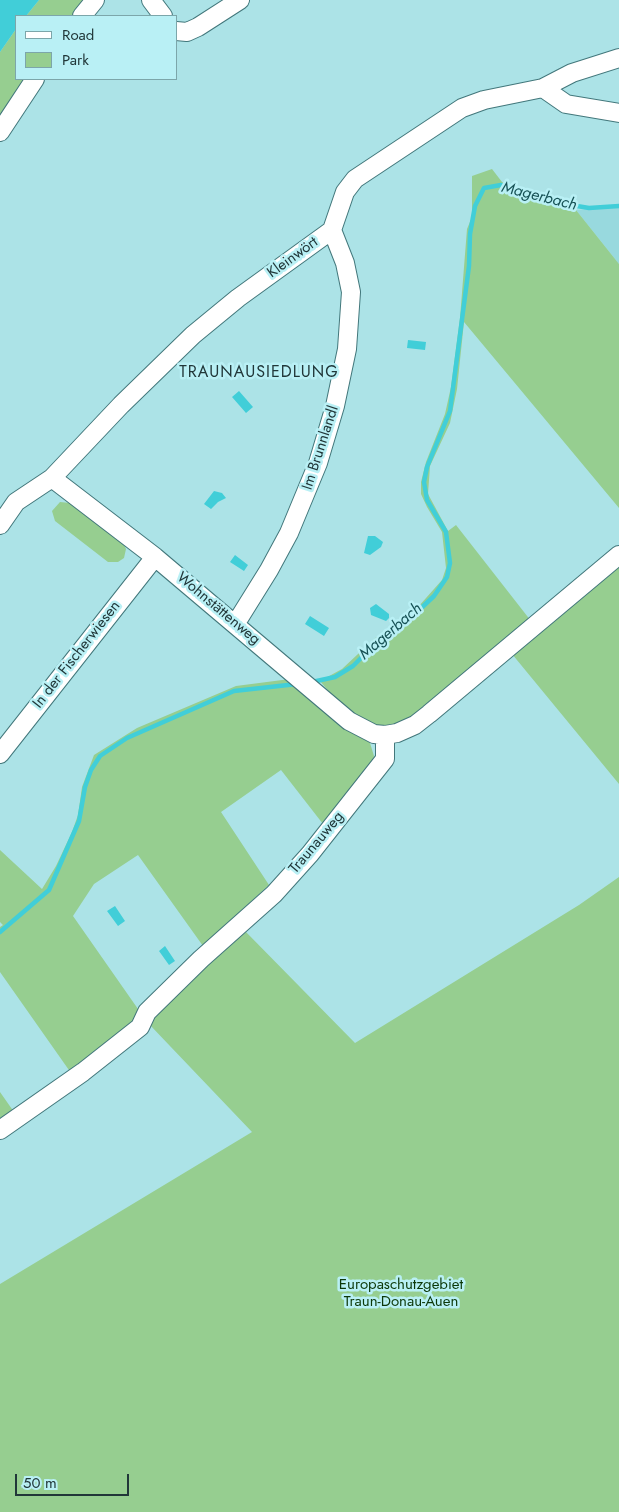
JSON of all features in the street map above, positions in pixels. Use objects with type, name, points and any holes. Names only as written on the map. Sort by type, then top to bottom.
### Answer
[{"type":"street","points":[[83,15],[95,0]]},
{"type":"street","points":[[152,0],[161,15]]},
{"type":"street","points":[[178,30],[187,32],[198,28],[240,0]]},
{"type":"street","name":"Kleinwört","points":[[0,525],[16,502],[52,478],[121,404],[193,335],[238,298],[332,230],[345,192],[355,179],[462,108],[484,100],[543,88],[572,73],[619,58]]},
{"type":"street","points":[[0,132],[34,80]]},
{"type":"street","points":[[543,88],[566,104],[619,113]]},
{"type":"street","name":"Im Brunnlandl","points":[[236,623],[269,570],[306,495],[337,396],[350,324],[351,292],[345,263],[332,230]]},
{"type":"street","name":"Wohnstättenweg","points":[[52,478],[155,557],[360,728],[374,734],[385,734]]},
{"type":"street","points":[[385,734],[397,733],[415,725],[619,555]]},
{"type":"street","name":"In der Fischerwiesen","points":[[0,754],[155,557]]},
{"type":"street","name":"Traunauweg","points":[[0,1130],[83,1072],[140,1028],[147,1012],[201,959],[274,894],[310,854],[385,758],[385,734]]},
{"type":"shaded area","points":[[619,207],[619,264],[576,210]]},
{"type":"green space","points":[[39,0],[91,0],[78,15],[27,15]]},
{"type":"green space","points":[[15,30],[15,80],[24,80],[0,118],[0,52]]},
{"type":"green space","points":[[492,169],[502,182],[520,192],[576,210],[619,264],[619,508],[464,322],[457,389],[450,423],[430,466],[428,494],[448,531],[456,525],[531,621],[413,717],[400,724],[375,726],[345,711],[320,681],[342,669],[374,639],[418,607],[442,580],[446,568],[442,532],[421,494],[421,482],[426,462],[445,414],[451,387],[460,318],[467,229],[472,217],[472,176]]},
{"type":"green space","points":[[60,502],[70,503],[123,542],[126,549],[124,558],[118,562],[108,562],[55,521],[52,511]]},
{"type":"green space","points":[[619,565],[619,784],[512,654]]},
{"type":"green space","points":[[290,679],[370,743],[374,756],[373,761],[323,824],[281,770],[221,812],[269,885],[203,946],[138,855],[94,884],[73,916],[138,1009],[138,1021],[71,1073],[0,972],[0,927],[3,925],[0,922],[0,850],[42,889],[56,866],[72,832],[78,815],[82,787],[94,755],[137,728],[236,686]]},
{"type":"green space","name":"Europaschutzgebiet Traun-Donau-Auen","points":[[619,877],[619,1512],[0,1512],[0,1284],[252,1132],[149,1024],[202,968],[246,932],[355,1043],[579,905]]},
{"type":"green space","points":[[0,1092],[14,1112],[0,1123]]},
{"type":"water","points":[[0,0],[39,0],[27,15],[15,15],[15,30],[0,52]]},
{"type":"water","points":[[408,340],[426,342],[425,350],[407,348]]},
{"type":"water","points":[[239,391],[253,407],[246,413],[232,397]]},
{"type":"water","points":[[214,491],[222,493],[226,498],[218,502],[211,509],[204,504]]},
{"type":"water","points":[[368,536],[375,536],[383,542],[381,547],[370,555],[364,553]]},
{"type":"water","points":[[235,555],[248,565],[244,571],[230,562]]},
{"type":"water","points":[[376,604],[389,614],[389,618],[386,621],[371,615],[370,608]]},
{"type":"water","points":[[310,616],[329,628],[324,636],[305,624]]},
{"type":"water","points":[[115,906],[125,921],[118,926],[107,911]]},
{"type":"water","points":[[165,946],[175,961],[169,965],[159,951]]},
{"type":"waterway","name":"Magerbach","points":[[312,682],[335,677],[353,666],[378,641],[416,613],[434,596],[447,577],[450,563],[446,532],[427,500],[424,482],[427,467],[450,411],[469,266],[470,234],[475,206],[484,188],[501,185],[565,204],[589,208],[619,206]]},
{"type":"waterway","name":"Magerbach","points":[[0,932],[49,890],[79,821],[85,787],[91,770],[100,756],[127,738],[234,691],[297,684]]},
{"type":"district","name":"TRAUNAUSIEDLUNG","points":[[259,373]]}]
